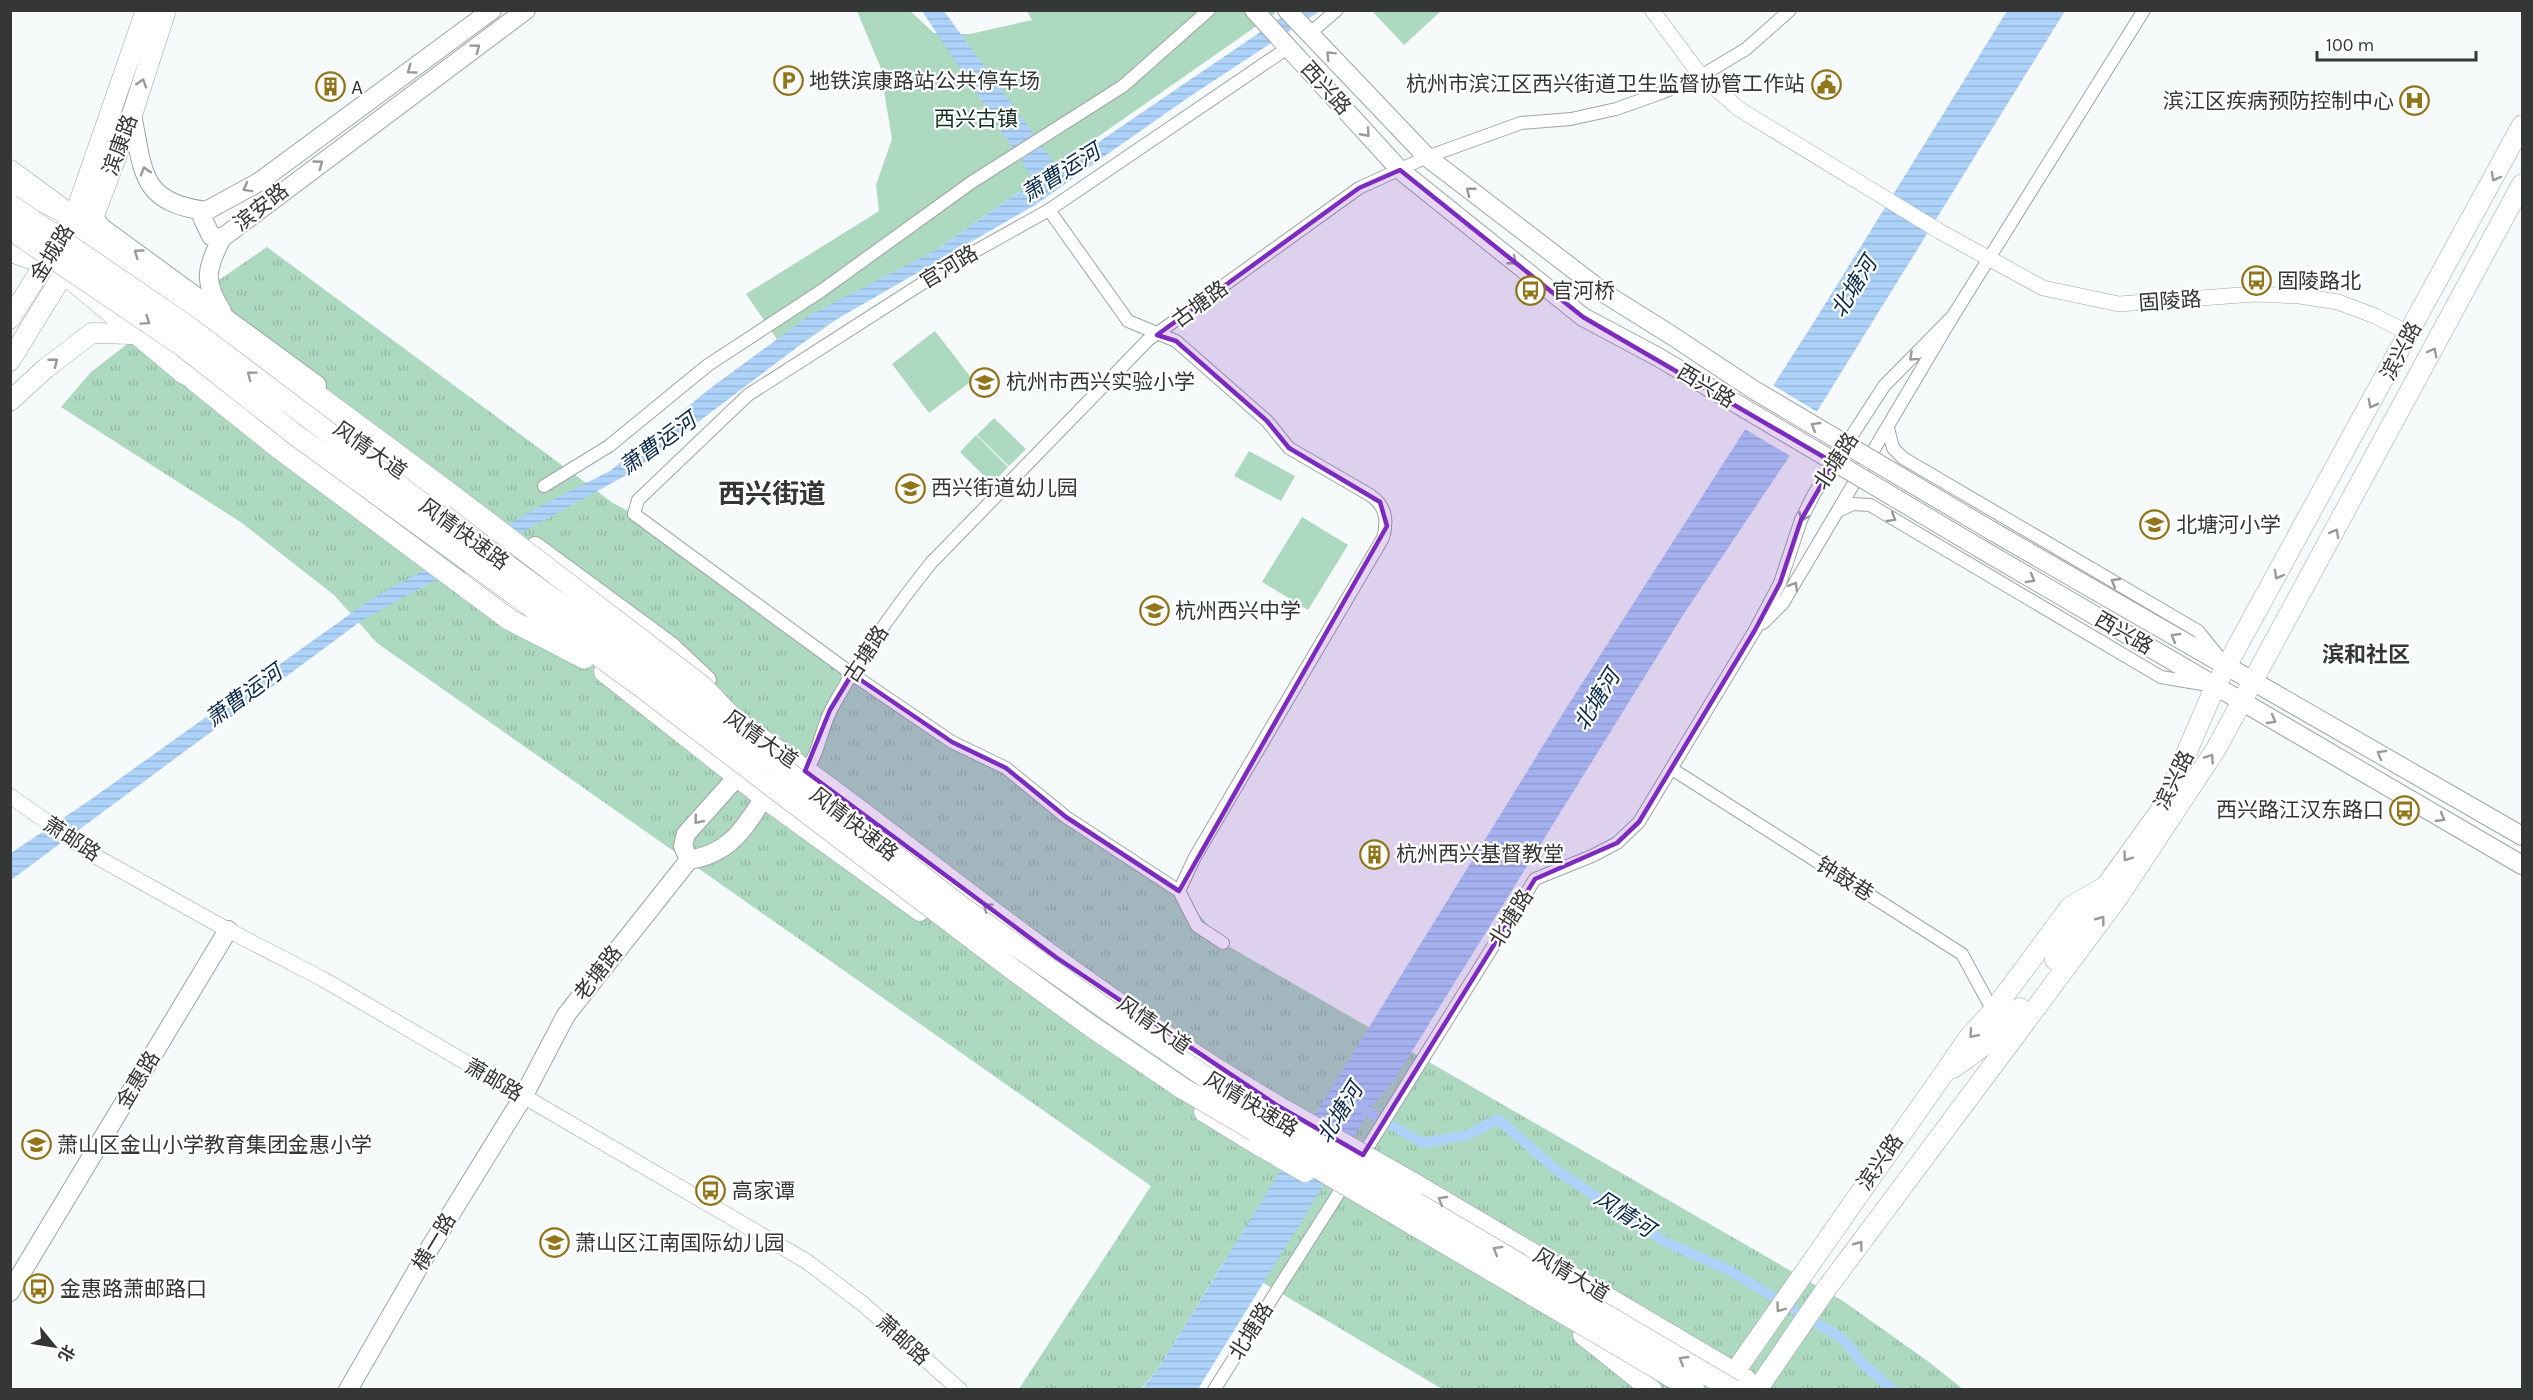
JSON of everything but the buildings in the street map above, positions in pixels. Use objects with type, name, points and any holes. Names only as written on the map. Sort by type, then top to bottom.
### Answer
[{"type":"highway","points":[[10,185],[78,222]]},
{"type":"highway","name":"风情快速路","points":[[10,203],[186,325],[411,495],[777,756],[981,921],[1222,1089],[1734,1381]]},
{"type":"highway","name":"风情快速路","points":[[10,228],[184,347],[312,447],[643,688],[1012,969],[1182,1088],[1694,1389]]},
{"type":"highway","points":[[10,251],[46,264]]},
{"type":"highway","points":[[260,359],[321,398],[703,687],[777,756]]},
{"type":"highway","points":[[194,380],[276,446],[411,539],[510,620],[643,688]]},
{"type":"main road","name":"滨康路","points":[[78,222],[146,10]]},
{"type":"main road","name":"滨康路","points":[[78,222],[132,115],[166,10]]},
{"type":"main road","name":"滨安路","points":[[492,10],[259,182],[206,211],[202,217],[211,236],[222,238],[526,10]]},
{"type":"main road","name":"西兴路","points":[[1287,10],[1426,157],[1607,295],[1754,390],[1992,531],[2523,837]]},
{"type":"main road","name":"西兴路","points":[[1255,11],[1400,170],[1583,317],[1658,357],[2241,702],[2523,865]]},
{"type":"main road","points":[[132,115],[143,168],[150,188],[173,204],[206,211]]},
{"type":"main road","name":"滨兴路","points":[[1734,1381],[1758,1338],[1802,1279],[1832,1230],[1970,1036],[1994,1011],[2070,907],[2106,886],[2163,807],[2216,687],[2523,125]]},
{"type":"main road","name":"风情大道","points":[[10,170],[78,222],[86,237],[260,359],[313,410],[510,551],[682,679],[777,756],[805,771],[1057,958],[1222,1072],[1417,1185],[1734,1381],[1760,1388]]},
{"type":"main road","name":"滨兴路","points":[[1760,1388],[1824,1292],[2117,899],[2216,749],[2523,184]]},
{"type":"main road","points":[[10,203],[101,227],[226,317],[671,646],[777,756]]},
{"type":"main road","name":"金城路","points":[[10,319],[46,264],[78,222]]},
{"type":"main road","points":[[10,228],[46,264],[65,275],[134,334],[194,380]]},
{"type":"main road","points":[[65,275],[86,237]]},
{"type":"main road","points":[[222,238],[213,255],[208,284],[226,317]]},
{"type":"main road","name":"金城路","points":[[10,362],[65,275]]},
{"type":"main road","points":[[10,401],[46,368],[92,333],[134,334]]},
{"type":"main road","name":"风情大道","points":[[411,539],[472,575],[515,609],[602,670],[764,798],[1093,1039],[1258,1145],[1676,1389]]},
{"type":"main road","points":[[737,777],[686,834],[683,846],[689,860],[708,857],[725,847],[742,831],[764,798]]},
{"type":"main road","name":"老塘路","points":[[523,1097],[566,1015],[689,860]]},
{"type":"main road","points":[[1942,1075],[1978,1051],[2005,1027],[2106,886]]},
{"type":"main road","name":"金惠路","points":[[10,1292],[228,930]]},
{"type":"main road","name":"横一路","points":[[348,1389],[431,1246],[523,1097]]},
{"type":"main road","points":[[1583,1335],[1652,1389]]},
{"type":"main road","points":[[1723,1389],[1734,1381]]},
{"type":"street","points":[[544,486],[609,446],[708,365],[821,291],[972,182],[1124,86],[1209,10]]},
{"type":"street","points":[[1307,31],[1337,10]]},
{"type":"street","points":[[1652,10],[1701,76]]},
{"type":"street","name":"古塘路","points":[[764,798],[785,792],[815,757],[830,710],[904,596],[931,563],[1148,340],[1359,188],[1426,157],[1521,123],[1571,119],[1616,109],[1701,76],[1746,50],[1791,10]]},
{"type":"street","name":"北塘路","points":[[1755,630],[1783,603],[1953,315],[1990,260],[2144,10]]},
{"type":"street","name":"官河路","points":[[852,674],[634,514],[638,500],[748,394],[954,263],[1049,210],[1287,45]]},
{"type":"street","name":"固陵路","points":[[1701,76],[1739,109],[1939,231],[2043,288],[2119,304],[2255,294],[2300,296],[2338,302],[2375,316],[2410,334]]},
{"type":"street","points":[[1049,210],[1128,321],[1176,341],[1267,421],[1289,448],[1380,502],[1385,513],[1386,526],[1383,538],[1195,857],[1179,891]]},
{"type":"street","name":"北塘路","points":[[1214,1389],[1535,879],[1592,856],[1617,843],[1639,822],[1755,630],[1780,583],[1801,520],[1814,494],[1884,386],[1953,315]]},
{"type":"street","name":"西兴路","points":[[1888,428],[1893,448],[1903,458],[2198,631],[2227,668]]},
{"type":"street","name":"西兴路","points":[[1838,511],[1853,504],[1870,505],[2161,677],[2216,687]]},
{"type":"street","points":[[852,674],[952,742],[1006,768],[1066,817],[1179,891],[1197,926],[1223,943]]},
{"type":"street","name":"钟鼓巷","points":[[1672,770],[1962,954],[1994,1011]]},
{"type":"street","name":"萧邮路","points":[[10,796],[51,827],[86,849],[228,930],[321,978],[806,1261],[863,1304],[960,1389]]},
{"type":"highlighted area","points":[[1400,170],[1583,317],[1834,463],[1801,520],[1780,583],[1755,630],[1639,822],[1617,843],[1535,879],[1363,1155],[1278,1106],[1057,958],[805,771],[830,710],[852,674],[952,742],[1006,768],[1066,817],[1179,891],[1387,526],[1380,502],[1289,448],[1267,421],[1176,341],[1157,335],[1359,188]]},
{"type":"green space","name":"西兴古镇","points":[[857,11],[910,11],[934,33],[970,34],[1032,20],[1027,11],[1278,11],[787,354],[746,294],[879,211],[876,185],[892,139],[880,66]]},
{"type":"green space","points":[[1372,11],[1441,11],[1404,45]]},
{"type":"green space","points":[[267,247],[613,503],[634,514],[852,674],[1006,768],[1179,891],[1223,943],[1843,1301],[1963,1389],[1442,1389],[1225,1260],[1158,1369],[1141,1389],[1019,1389],[1151,1186],[377,643],[334,595],[242,523],[61,407],[91,372],[135,338]]},
{"type":"green space","points":[[935,331],[973,380],[929,413],[892,364]]},
{"type":"green space","points":[[994,418],[1026,449],[1009,466],[977,435]]},
{"type":"green space","points":[[976,435],[1008,467],[992,484],[960,452]]},
{"type":"green space","points":[[1249,451],[1295,476],[1281,501],[1234,476]]},
{"type":"green space","points":[[1302,517],[1348,545],[1308,610],[1262,582]]},
{"type":"water","name":"萧曹运河","points":[[922,11],[944,11],[1059,169],[1291,11],[1320,11],[1189,97],[1035,205],[825,326],[632,472],[361,621],[11,880],[11,853],[90,800],[371,599],[550,501],[610,471],[708,390],[810,315],[936,250],[1035,181]]},
{"type":"water","name":"北塘河","points":[[2007,11],[2065,11],[1787,460],[1683,615],[1393,1082],[1373,1105],[1198,1389],[1141,1390],[1158,1369],[1565,710],[1814,322]]},
{"type":"pier","points":[[1771,384],[1819,413],[1792,457],[1743,428]]},
{"type":"waterway","name":"风情河","points":[[1356,1105],[1423,1143],[1468,1135],[1498,1119],[1559,1172],[1667,1243],[1727,1269],[1843,1339],[1863,1364],[1893,1390]]},
{"type":"place","name":"地铁滨康路站公共停车场","points":[[788,81]]},
{"type":"place","name":"杭州市滨江区西兴街道卫生监督协管工作站","points":[[1826,84]]},
{"type":"place","name":"A","points":[[330,87]]},
{"type":"place","name":"滨江区疾病预防控制中心","points":[[2415,101]]},
{"type":"place","name":"固陵路北","points":[[2256,281]]},
{"type":"place","name":"官河桥","points":[[1531,291]]},
{"type":"place","name":"杭州市西兴实验小学","points":[[985,382]]},
{"type":"place","name":"西兴街道幼儿园","points":[[910,488]]},
{"type":"place","name":"北塘河小学","points":[[2155,525]]},
{"type":"place","name":"杭州西兴中学","points":[[1154,611]]},
{"type":"place","name":"西兴路江汉东路口","points":[[2405,810]]},
{"type":"place","name":"杭州西兴基督教堂","points":[[1375,854]]},
{"type":"place","name":"萧山区金山小学教育集团金惠小学","points":[[36,1145]]},
{"type":"place","name":"高家谭","points":[[711,1191]]},
{"type":"place","name":"萧山区江南国际幼儿园","points":[[554,1243]]},
{"type":"place","name":"金惠路萧邮路口","points":[[39,1289]]},
{"type":"district","name":"西兴街道","points":[[772,494]]},
{"type":"district","name":"滨和社区","points":[[2366,655]]}]
